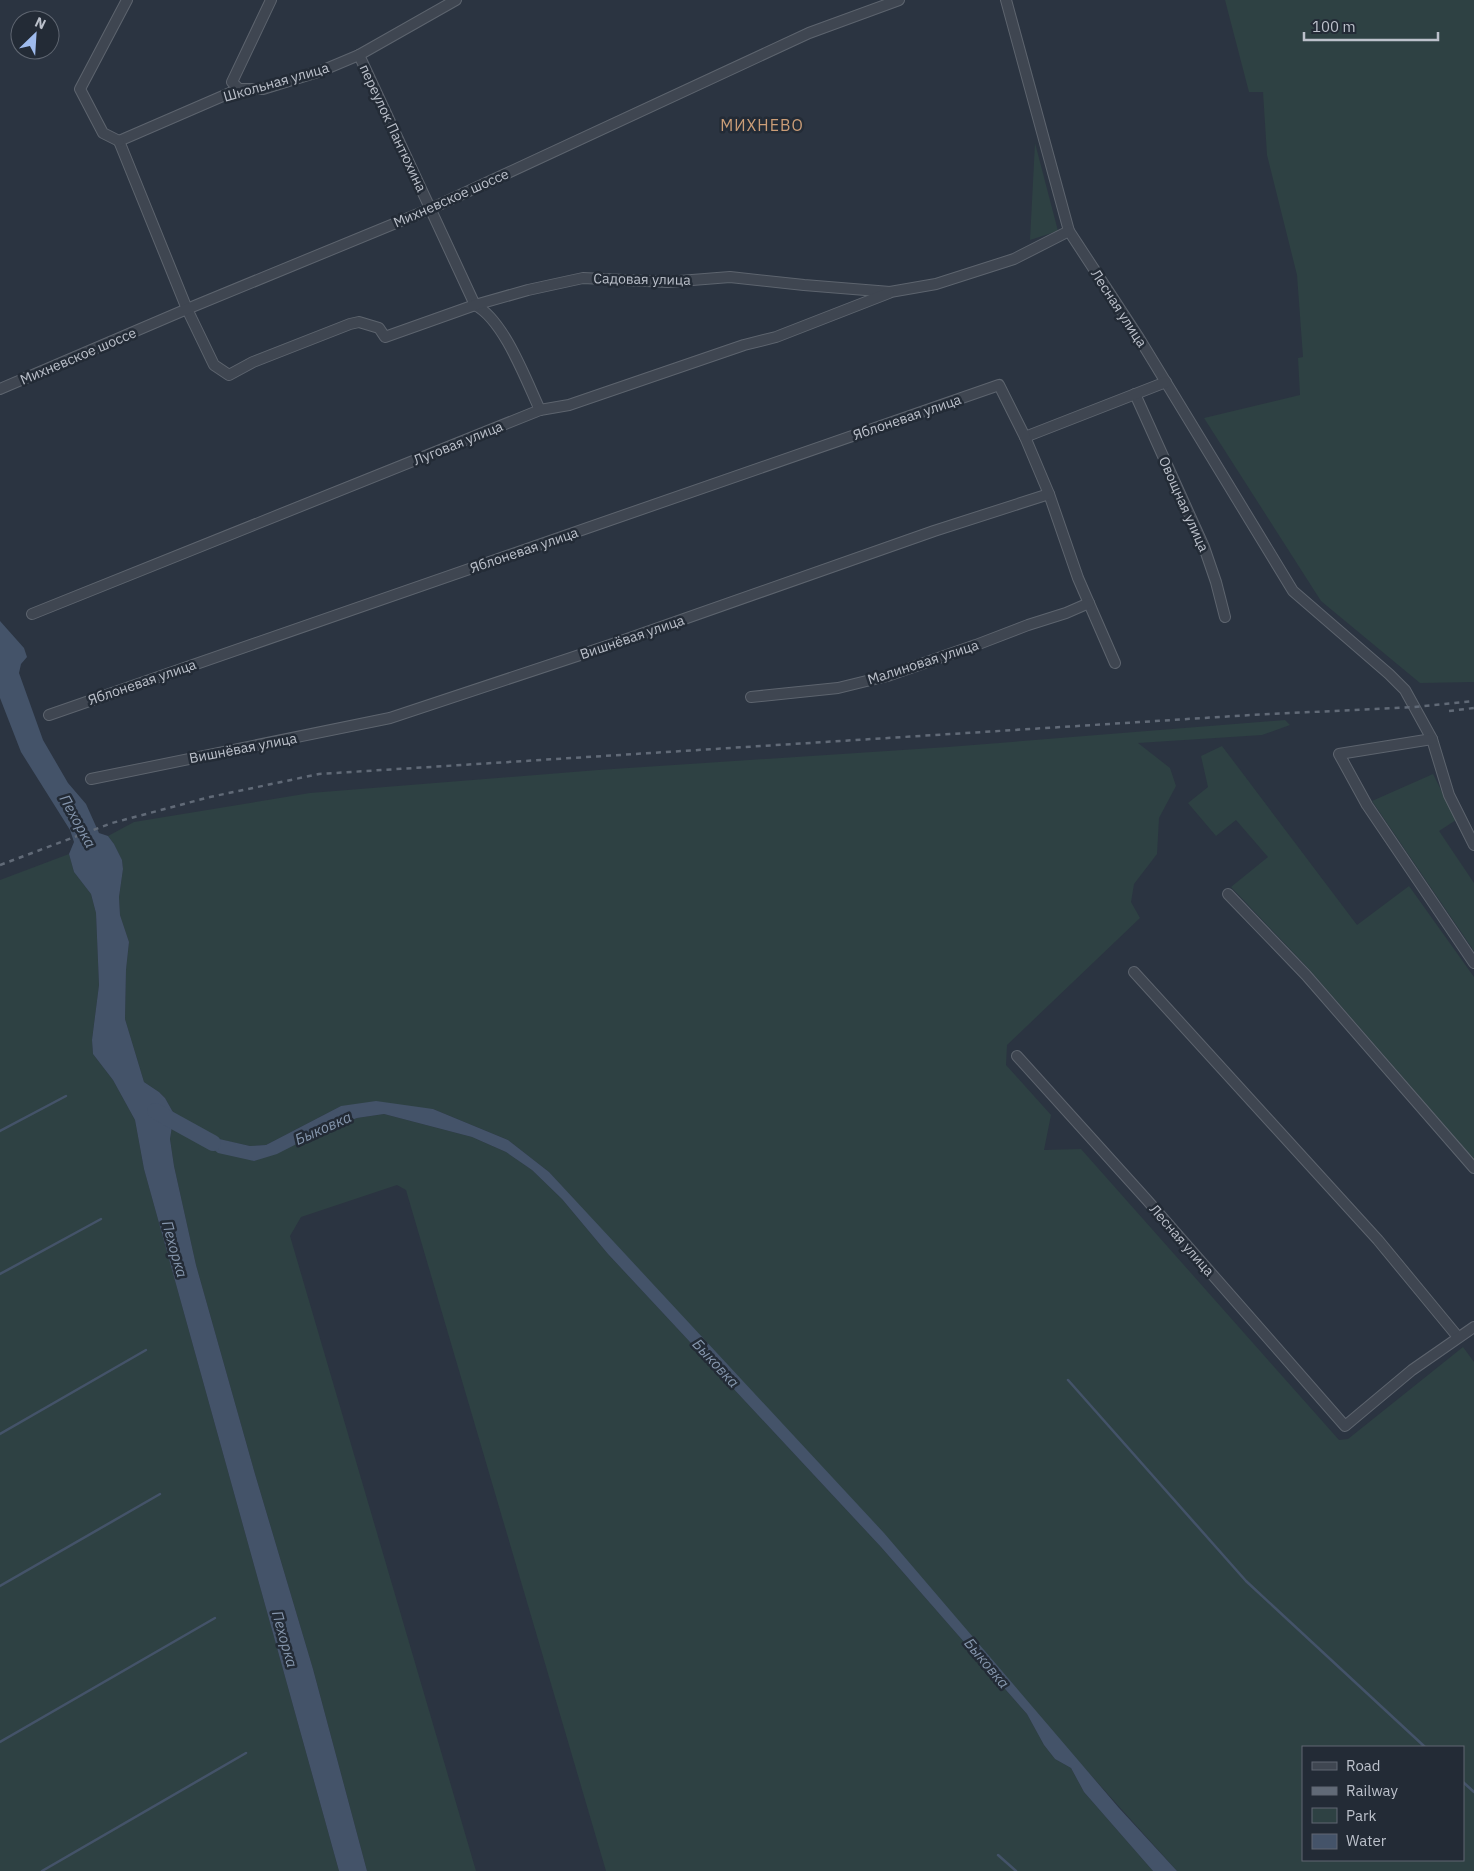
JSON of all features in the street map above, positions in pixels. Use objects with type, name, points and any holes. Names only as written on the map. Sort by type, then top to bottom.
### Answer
[{"type":"street","points":[[128,0],[80,89],[103,133],[119,141],[187,309]]},
{"type":"street","points":[[239,89],[232,82],[271,0]]},
{"type":"street","name":"Школьная улица","points":[[119,141],[239,89],[263,89],[321,71],[359,55],[456,0]]},
{"type":"street","name":"Михневское шоссе","points":[[0,389],[187,309],[430,209],[809,33],[899,0]]},
{"type":"street","name":"Лесная улица","points":[[1006,0],[1069,231],[1139,338],[1293,591],[1405,690],[1432,739]]},
{"type":"street","name":"переулок Пантюхина","points":[[359,55],[475,305],[483,309],[497,325],[540,410]]},
{"type":"street","name":"Садовая улица","points":[[187,309],[214,365],[228,375],[253,362],[350,324],[359,322],[379,328],[385,337],[475,305],[528,290],[583,278],[666,282],[730,277],[890,292],[936,284],[1014,259],[1069,231]]},
{"type":"street","name":"Луговая улица","points":[[32,614],[540,410],[568,405],[744,345],[776,337],[890,292]]},
{"type":"street","points":[[1115,663],[1078,578],[1049,494],[1025,437],[1166,382]]},
{"type":"street","name":"Яблоневая улица","points":[[49,714],[999,385],[1025,437]]},
{"type":"street","name":"Овощная улица","points":[[1135,394],[1204,547],[1225,617]]},
{"type":"street","name":"Вишнёвая улица","points":[[91,779],[390,718],[610,645],[934,531],[1049,494]]},
{"type":"street","name":"Малиновая улица","points":[[750,697],[838,688],[887,676],[1066,613],[1089,603]]},
{"type":"street","points":[[1474,845],[1449,795],[1432,739],[1339,754],[1367,805],[1474,963]]},
{"type":"street","points":[[1228,894],[1306,975],[1474,1168]]},
{"type":"street","points":[[1134,972],[1378,1240],[1458,1337],[1474,1327]]},
{"type":"street","name":"Лесная улица","points":[[1017,1056],[1147,1200],[1345,1426],[1412,1370],[1458,1337]]},
{"type":"green space","points":[[1225,0],[1474,0],[1474,682],[1420,683],[1321,601],[1204,418],[1300,395],[1298,358],[1303,357],[1297,275],[1267,155],[1263,92],[1249,92]]},
{"type":"green space","points":[[1035,143],[1058,231],[1030,240]]},
{"type":"green space","points":[[1285,720],[1290,725],[1262,735],[1138,743],[1170,768],[1176,786],[1159,818],[1157,854],[1134,884],[1131,902],[1140,918],[1007,1045],[1006,1065],[1051,1115],[1044,1150],[1081,1149],[1339,1440],[1348,1439],[1463,1347],[1474,1362],[1474,1871],[1177,1871],[549,1172],[508,1140],[433,1109],[341,1106],[266,1145],[250,1146],[194,1134],[254,1161],[357,1118],[384,1114],[472,1137],[506,1152],[532,1170],[562,1199],[608,1254],[881,1547],[1027,1714],[1044,1745],[1055,1759],[1071,1768],[1084,1792],[1153,1871],[606,1871],[406,1190],[397,1185],[301,1217],[290,1236],[476,1871],[367,1871],[313,1669],[196,1265],[174,1166],[170,1139],[174,1114],[165,1098],[144,1082],[125,1019],[126,970],[129,942],[120,915],[119,897],[123,869],[122,860],[108,836],[134,822],[310,793],[598,770],[948,747]]},
{"type":"green space","points":[[1222,746],[1357,925],[1409,886],[1474,977],[1474,1159],[1308,968],[1231,887],[1268,857],[1236,820],[1216,836],[1188,803],[1208,787],[1201,756]]},
{"type":"green space","points":[[1433,774],[1456,820],[1439,831],[1474,883],[1474,951],[1372,801]]},
{"type":"green space","points":[[69,854],[74,872],[91,894],[96,913],[99,985],[92,1040],[93,1054],[113,1080],[135,1120],[144,1169],[339,1871],[0,1871],[0,880]]},
{"type":"water","name":"Пехорка","points":[[0,621],[24,648],[27,657],[21,664],[19,673],[43,740],[68,783],[86,804],[99,833],[108,836],[122,860],[123,869],[119,897],[120,915],[129,942],[126,970],[125,1019],[144,1082],[165,1098],[174,1114],[170,1139],[174,1166],[196,1265],[313,1669],[367,1871],[339,1871],[144,1169],[135,1120],[113,1080],[93,1054],[92,1040],[99,985],[96,913],[91,894],[74,872],[69,854],[74,842],[70,830],[21,752],[0,698]]},
{"type":"water","points":[[376,1101],[433,1109],[508,1140],[549,1172],[884,1533],[1119,1808],[1177,1871],[1153,1871],[1084,1792],[1071,1768],[1055,1759],[1044,1745],[1027,1714],[881,1547],[608,1254],[562,1199],[532,1170],[506,1152],[472,1137],[384,1114],[357,1118],[320,1132],[277,1154],[254,1161],[218,1153],[193,1133],[250,1146],[266,1145],[341,1106]]},
{"type":"waterway","points":[[0,1131],[66,1096]]},
{"type":"waterway","name":"Быковка","points":[[155,1111],[213,1143]]},
{"type":"waterway","points":[[0,1274],[101,1219]]},
{"type":"waterway","points":[[0,1434],[146,1350]]},
{"type":"waterway","points":[[1068,1380],[1246,1581],[1424,1746]]},
{"type":"waterway","points":[[0,1586],[160,1494]]},
{"type":"waterway","points":[[0,1742],[215,1618]]},
{"type":"waterway","points":[[42,1871],[246,1753]]},
{"type":"waterway","points":[[1464,1783],[1474,1792]]},
{"type":"waterway","points":[[998,1855],[1016,1871]]},
{"type":"railway","points":[[0,865],[112,823],[210,797],[319,774],[1251,715],[1414,707],[1474,701]]},
{"type":"railway","points":[[1449,711],[1474,708]]},
{"type":"district","name":"МИХНЕВО","points":[[762,125]]}]
